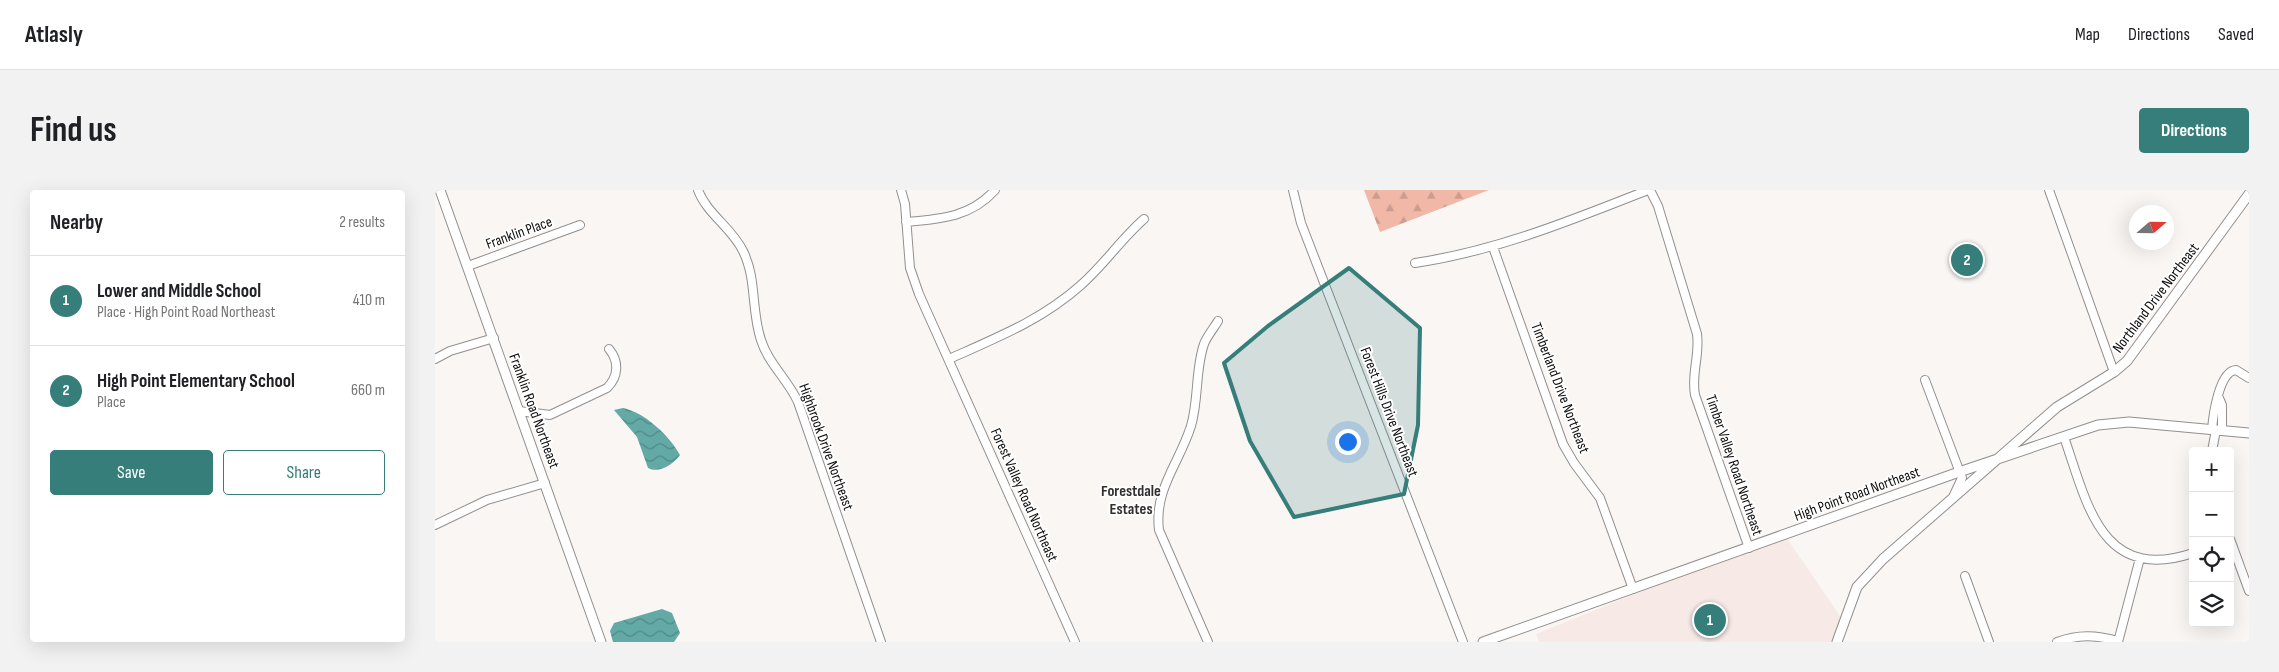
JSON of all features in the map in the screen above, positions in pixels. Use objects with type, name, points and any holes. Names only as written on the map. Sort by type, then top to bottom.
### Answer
[{"type":"street","name":"Franklin Road Northeast","points":[[440,190],[601,642]]},
{"type":"street","name":"Highbrook Drive Northeast","points":[[698,190],[704,201],[736,238],[747,259],[753,279],[756,323],[761,340],[798,402],[881,642]]},
{"type":"street","name":"Forest Valley Road Northeast","points":[[901,190],[908,254],[913,280],[1075,642]]},
{"type":"street","points":[[906,222],[941,219],[966,212],[981,204],[995,190]]},
{"type":"street","name":"Forest Hills Drive Northeast","points":[[1293,190],[1301,223],[1463,642]]},
{"type":"street","points":[[1415,263],[1455,257],[1493,247],[1649,190]]},
{"type":"street","name":"Timber Valley Road Northeast","points":[[1649,190],[1658,206],[1697,334],[1698,350],[1693,380],[1695,395],[1749,548]]},
{"type":"street","points":[[2049,190],[2114,372]]},
{"type":"street","name":"Northland Drive Northeast","points":[[1837,642],[1857,587],[1862,580],[1953,496],[1985,471],[1994,460],[2057,407],[2114,372],[2127,361],[2165,312],[2249,194]]},
{"type":"street","points":[[949,359],[1034,320],[1054,307],[1104,264],[1144,219]]},
{"type":"street","name":"Franklin Place","points":[[468,266],[580,225]]},
{"type":"street","name":"Timberland Drive Northeast","points":[[1493,247],[1563,444],[1574,464],[1600,498],[1633,589]]},
{"type":"street","points":[[1208,642],[1159,530],[1158,519],[1161,491],[1183,447],[1191,426],[1196,407],[1201,357],[1205,342],[1218,321]]},
{"type":"street","points":[[435,359],[450,351],[494,338]]},
{"type":"street","points":[[519,411],[550,416],[607,388],[613,381],[617,368],[615,358],[609,349]]},
{"type":"street","points":[[2213,447],[2216,430],[2214,404],[2219,398],[2224,377],[2227,372],[2236,370],[2249,378]]},
{"type":"street","points":[[1925,380],[1962,478],[1953,496]]},
{"type":"street","name":"High Point Road Northeast","points":[[1483,642],[1959,472],[2098,425],[2118,422],[2249,433]]},
{"type":"street","points":[[2064,437],[2097,525],[2116,546],[2140,558],[2158,560],[2189,554]]},
{"type":"street","points":[[435,525],[487,500],[545,483]]},
{"type":"street","points":[[2234,550],[2249,592]]},
{"type":"street","points":[[2057,642],[2082,635],[2099,636],[2118,641],[2140,558]]},
{"type":"street","points":[[1965,576],[1989,642]]},
{"type":"highlighted area","points":[[1349,268],[1420,328],[1418,425],[1404,494],[1294,517],[1250,441],[1224,363],[1268,326]]},
{"type":"shaded area","points":[[1784,534],[1844,622],[1833,642],[1539,642],[1536,634]]},
{"type":"green space","points":[[1364,190],[1489,190],[1380,232]]},
{"type":"water","points":[[623,408],[631,410],[648,420],[670,440],[680,455],[670,465],[657,470],[648,468],[637,437],[614,410]]},
{"type":"water","points":[[662,609],[672,613],[680,633],[674,642],[613,642],[610,631],[614,623]]},
{"type":"place","name":"High Point Elementary School","points":[[1967,260]]},
{"type":"place","name":"Lower and Middle School","points":[[1710,620]]},
{"type":"district","name":"Forestdale Estates","points":[[1131,500]]}]
